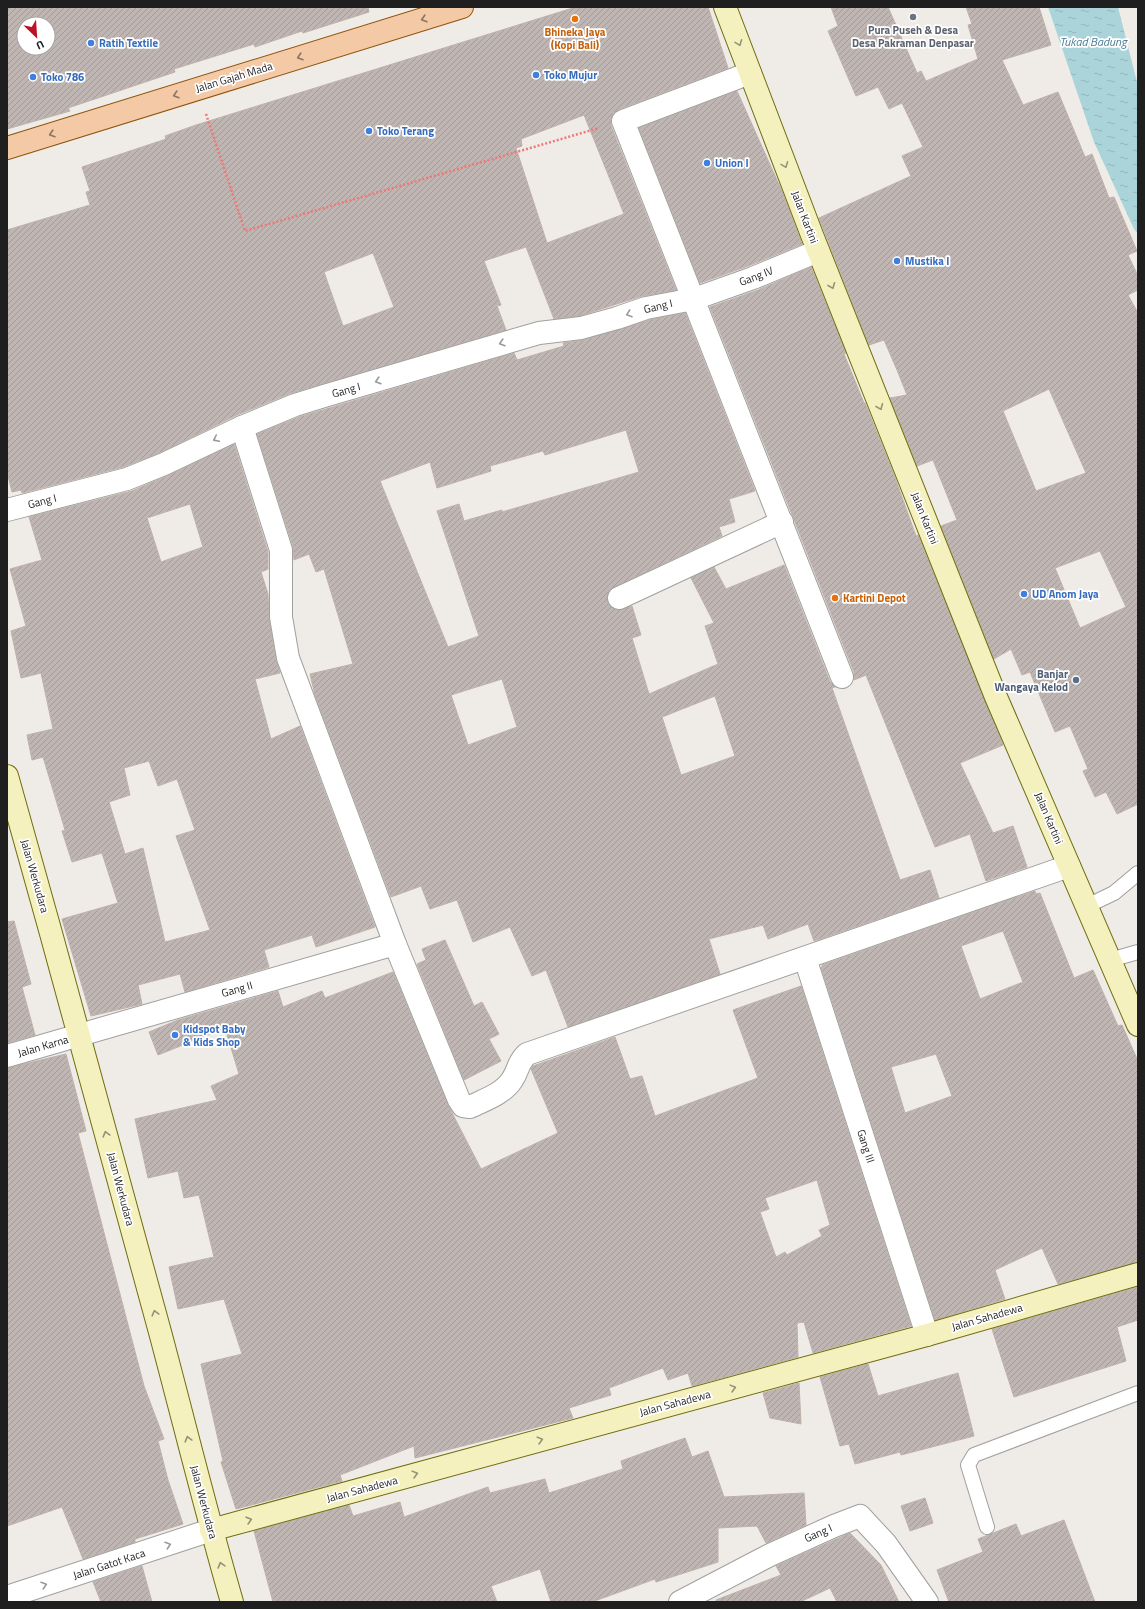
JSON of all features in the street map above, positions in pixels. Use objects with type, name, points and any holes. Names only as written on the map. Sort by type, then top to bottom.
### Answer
[{"type":"main road","name":"Jalan Gajah Mada","points":[[7,148],[462,7]]},
{"type":"street","name":"Jalan Kartini","points":[[724,7],[818,251],[996,697],[1138,1024]]},
{"type":"street","points":[[750,73],[623,121],[842,677]]},
{"type":"street","name":"Gang IV","points":[[694,299],[754,278],[818,251]]},
{"type":"street","name":"Gang I","points":[[7,510],[127,479],[164,464],[242,427],[295,405],[324,396],[539,333],[581,328],[646,308],[694,299]]},
{"type":"street","points":[[242,427],[281,550],[281,617],[288,658],[395,944],[459,1100],[461,1104],[466,1107],[504,1089],[511,1082],[520,1060],[527,1054],[1069,866]]},
{"type":"street","points":[[619,598],[782,522]]},
{"type":"street","name":"Jalan Werkudara","points":[[7,776],[160,1332],[211,1530],[232,1602]]},
{"type":"street","name":"Gang II","points":[[79,1036],[395,944]]},
{"type":"street","name":"Gang III","points":[[805,958],[927,1335]]},
{"type":"street","name":"Jalan Karna","points":[[7,1056],[79,1036]]},
{"type":"street","name":"Jalan Sahadewa","points":[[211,1530],[927,1335],[1138,1274]]},
{"type":"street","name":"Gang I","points":[[680,1602],[770,1555],[860,1516],[886,1544],[927,1602]]},
{"type":"street","name":"Jalan Gatot Kaca","points":[[7,1597],[211,1530]]},
{"type":"lane","points":[[1087,906],[1114,893],[1138,873]]},
{"type":"lane","points":[[1110,960],[1138,952]]},
{"type":"lane","points":[[987,1527],[968,1466],[974,1455],[1138,1394]]},
{"type":"path","points":[[197,89],[245,231],[623,121]]},
{"type":"water","name":"Tukad Badung","points":[[1048,7],[1118,7],[1138,86],[1138,234],[1134,229],[1094,142]]},
{"type":"building","points":[[7,7],[368,7],[369,12],[303,33],[302,31],[255,47],[254,44],[174,69],[175,72],[68,108],[70,111],[7,129]]},
{"type":"building","points":[[576,7],[708,7],[728,68],[619,109],[613,113],[611,119],[611,126],[676,290],[642,296],[579,316],[554,319],[526,247],[484,261],[501,305],[497,306],[506,330],[291,393],[237,415],[159,453],[123,467],[22,493],[21,490],[12,492],[7,472],[7,230],[90,205],[86,192],[90,191],[82,167],[166,139],[165,136],[196,125]],"holes":[[[584,115],[624,214],[547,243],[516,148],[522,146],[521,139]],[[373,253],[394,307],[343,326],[324,272]]]},
{"type":"building","points":[[831,7],[888,7],[917,73],[921,71],[926,81],[978,59],[968,25],[972,24],[966,7],[1039,7],[1051,45],[1002,60],[1023,105],[1058,92],[1085,157],[1092,154],[1109,198],[1114,197],[1137,251],[1128,255],[1138,276],[1138,290],[1128,295],[1138,313],[1138,804],[1117,814],[1106,792],[1095,797],[1083,771],[1088,769],[1070,726],[1055,732],[1030,672],[1022,675],[1011,649],[994,659],[941,526],[957,520],[933,460],[917,466],[890,398],[907,395],[884,340],[869,345],[819,218],[911,176],[902,156],[923,147],[902,103],[889,109],[878,87],[856,96],[828,31],[838,26]],"holes":[[[1049,389],[1086,473],[1036,491],[1003,411]],[[1100,551],[1126,607],[1080,628],[1055,568]]]},
{"type":"building","points":[[737,91],[781,189],[802,244],[748,266],[700,283],[639,128]]},
{"type":"building","points":[[811,267],[846,353],[844,354],[894,475],[916,536],[918,535],[1003,745],[960,763],[993,833],[1013,826],[1027,867],[986,881],[970,834],[935,847],[866,675],[854,680],[854,672],[710,307],[758,290]]},
{"type":"building","points":[[685,313],[755,491],[729,499],[735,522],[719,527],[722,536],[614,587],[609,591],[607,597],[608,603],[612,608],[618,610],[632,606],[641,635],[632,638],[649,694],[718,664],[705,626],[714,623],[691,578],[714,567],[726,589],[784,565],[830,682],[835,687],[832,688],[900,880],[930,870],[939,898],[814,941],[808,924],[768,939],[763,925],[709,939],[720,974],[568,1027],[546,970],[532,976],[510,927],[473,942],[457,900],[430,909],[421,886],[391,897],[315,695],[310,674],[353,664],[324,569],[316,572],[309,554],[294,560],[293,546],[257,434],[299,417],[514,353],[517,360],[564,346],[563,343],[584,340],[649,320]],"holes":[[[626,430],[639,472],[502,512],[502,510],[464,521],[459,504],[437,511],[479,636],[448,647],[380,481],[430,462],[437,488],[491,471],[490,466],[543,451],[545,455]],[[502,679],[517,727],[468,745],[451,695]],[[715,696],[735,756],[681,775],[662,717]]]},
{"type":"building","points":[[234,444],[268,552],[268,569],[261,572],[268,594],[269,619],[276,660],[280,673],[255,679],[271,739],[300,726],[375,927],[316,947],[312,935],[264,950],[269,967],[185,992],[180,974],[138,985],[142,1004],[91,1016],[62,919],[118,903],[102,853],[72,862],[62,831],[65,830],[43,757],[32,760],[27,735],[53,729],[41,673],[21,678],[11,631],[26,626],[10,569],[42,560],[29,517],[132,491]],"holes":[[[190,504],[203,547],[161,562],[147,518]],[[149,761],[158,786],[177,779],[195,830],[176,836],[210,930],[165,942],[143,848],[125,854],[109,802],[130,795],[124,768]]]},
{"type":"building","points":[[1035,891],[1036,894],[1040,893],[1074,978],[1093,970],[1118,1026],[1122,1025],[1138,1061],[1138,1262],[1058,1284],[1042,1248],[995,1270],[1005,1299],[935,1320],[821,967],[823,967],[822,965]],"holes":[[[1003,931],[1023,982],[980,999],[961,946]],[[936,1054],[952,1096],[905,1113],[891,1067]]]},
{"type":"building","points":[[14,921],[31,984],[22,987],[35,1035],[7,1043],[7,922]]},
{"type":"building","points":[[445,940],[474,1006],[482,1002],[499,1034],[489,1039],[501,1061],[464,1080],[417,964],[426,960],[422,949]]},
{"type":"building","points":[[393,972],[448,1105],[481,1169],[558,1133],[531,1069],[533,1066],[615,1037],[630,1079],[642,1076],[655,1116],[758,1078],[733,1010],[801,986],[911,1326],[813,1353],[804,1322],[797,1323],[798,1357],[692,1386],[688,1373],[668,1380],[663,1368],[609,1388],[611,1395],[569,1408],[573,1418],[415,1458],[414,1446],[340,1475],[342,1481],[236,1509],[221,1462],[223,1461],[201,1364],[242,1354],[224,1299],[178,1309],[169,1267],[214,1257],[199,1195],[184,1198],[178,1171],[148,1178],[135,1119],[217,1100],[211,1086],[239,1074],[225,1028],[158,1055],[149,1032],[178,1020],[278,991],[283,1007],[322,991],[325,998]],"holes":[[[817,1180],[830,1225],[819,1230],[822,1236],[787,1255],[785,1252],[776,1257],[760,1212],[769,1209],[765,1198]]]},
{"type":"building","points":[[66,1054],[86,1131],[78,1133],[144,1386],[164,1439],[158,1441],[168,1480],[183,1524],[135,1539],[135,1542],[83,1559],[62,1507],[7,1526],[7,1068]]},
{"type":"building","points":[[1138,1287],[1138,1320],[1117,1327],[1126,1361],[1014,1397],[992,1329]]},
{"type":"building","points":[[868,1364],[878,1396],[958,1373],[974,1436],[901,1455],[900,1452],[855,1464],[849,1444],[840,1446],[820,1377]]},
{"type":"building","points":[[799,1383],[801,1424],[770,1418],[763,1393]]},
{"type":"building","points":[[685,1438],[692,1457],[708,1451],[724,1497],[804,1493],[806,1525],[766,1543],[757,1526],[718,1528],[718,1562],[656,1582],[655,1579],[592,1602],[551,1602],[540,1569],[491,1586],[497,1602],[273,1602],[254,1531],[349,1505],[353,1516],[400,1502],[404,1517],[488,1487],[490,1493],[545,1479],[549,1493],[623,1469],[621,1461]]},
{"type":"building","points":[[925,1498],[933,1523],[910,1531],[901,1506]]},
{"type":"building","points":[[1064,1520],[1095,1602],[949,1602],[937,1570],[983,1552],[978,1539],[1016,1524],[1021,1536]]},
{"type":"building","points":[[850,1533],[881,1565],[899,1602],[837,1602],[830,1588],[800,1602],[716,1602],[716,1600],[781,1575],[776,1566]]},
{"type":"building","points":[[142,1566],[152,1602],[101,1602],[93,1582]]},
{"type":"place","name":"Pura Puseh & Desa Desa Pakraman Denpasar","points":[[913,17]]},
{"type":"place","name":"Bhineka Jaya (Kopi Bali)","points":[[575,19]]},
{"type":"place","name":"Ratih Textile","points":[[91,43]]},
{"type":"place","name":"Toko Mujur","points":[[536,75]]},
{"type":"place","name":"Toko 786","points":[[33,77]]},
{"type":"place","name":"Toko Terang","points":[[369,131]]},
{"type":"place","name":"Union I","points":[[707,163]]},
{"type":"place","name":"Mustika I","points":[[897,261]]},
{"type":"place","name":"UD Anom Jaya","points":[[1024,594]]},
{"type":"place","name":"Kartini Depot","points":[[835,598]]},
{"type":"place","name":"Banjar Wangaya Kelod","points":[[1076,680]]},
{"type":"place","name":"Kidspot Baby & Kids Shop","points":[[175,1035]]}]
